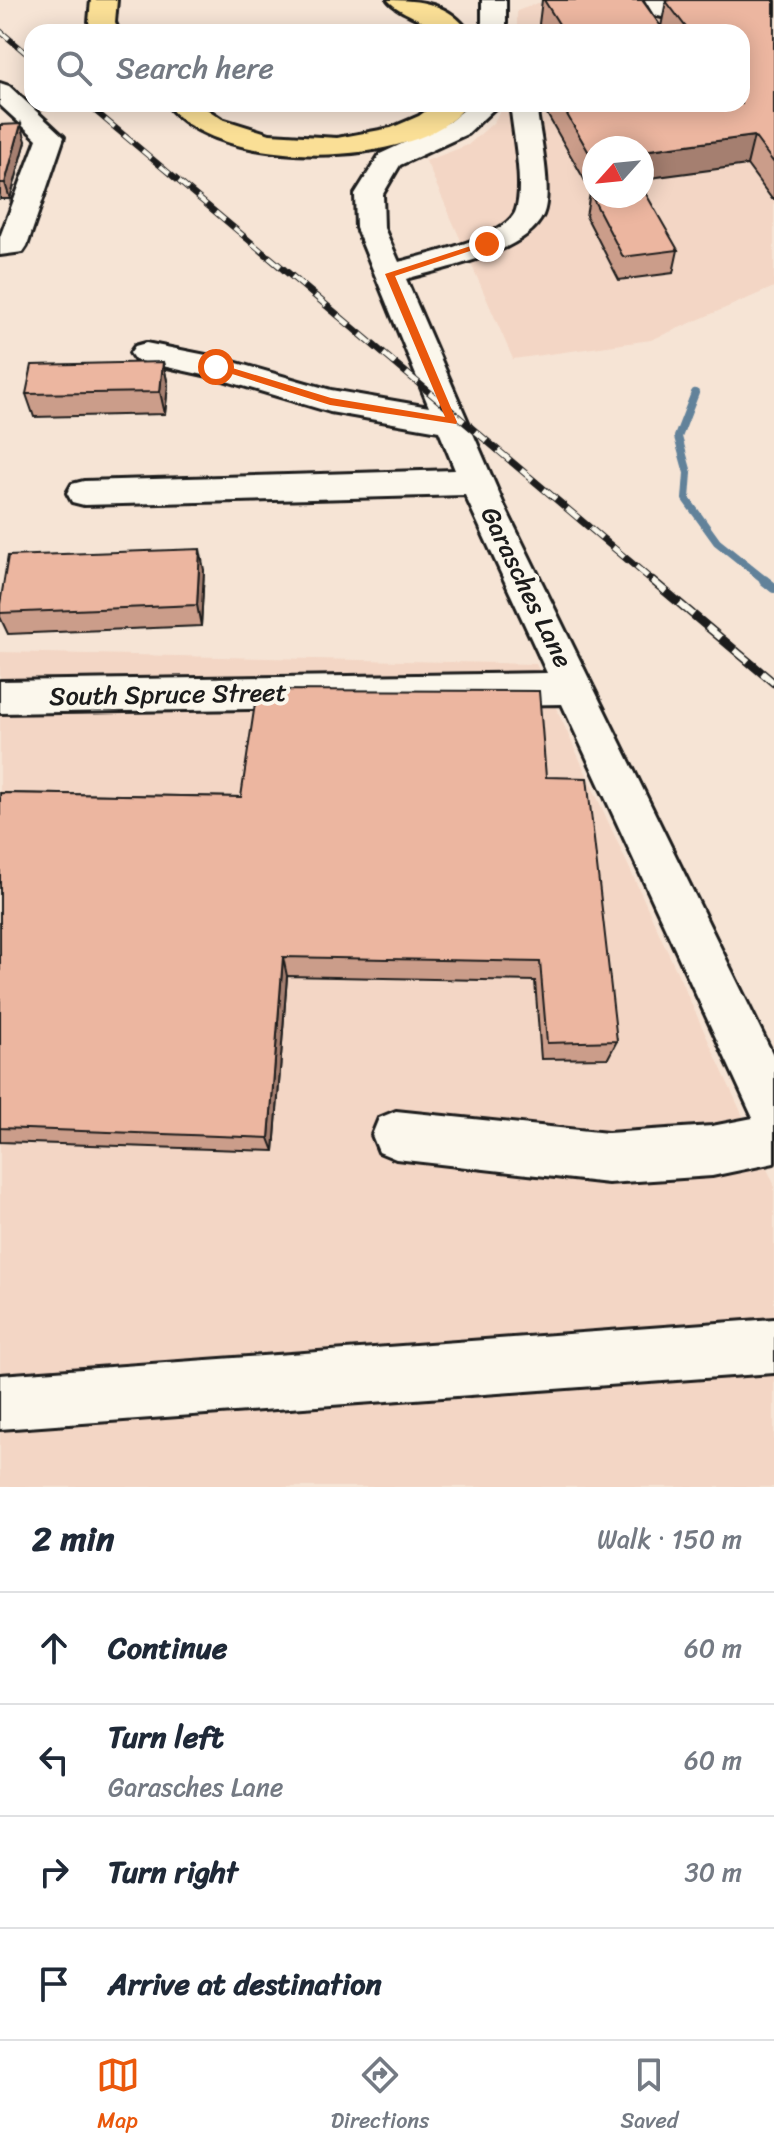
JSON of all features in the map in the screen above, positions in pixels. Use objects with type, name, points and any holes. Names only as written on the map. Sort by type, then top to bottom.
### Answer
[{"type":"main road","points":[[103,24],[104,0]]},
{"type":"main road","points":[[401,0],[436,15],[447,24]]},
{"type":"main road","points":[[192,112],[233,134],[292,146],[328,147],[390,137],[444,112]]},
{"type":"street","points":[[494,0],[494,24]]},
{"type":"street","points":[[657,0],[662,10],[774,8]]},
{"type":"street","points":[[0,91],[51,137],[7,246]]},
{"type":"street","name":"Garasches Lane","points":[[477,112],[458,128],[390,160],[369,194],[370,228],[478,482],[774,1109]]},
{"type":"street","points":[[390,274],[487,244],[517,231],[530,214],[524,112]]},
{"type":"street","points":[[146,353],[216,367],[330,401],[452,422]]},
{"type":"street","points":[[84,493],[478,482]]},
{"type":"street","name":"South Spruce Street","points":[[0,697],[576,688]]},
{"type":"street","points":[[396,1135],[608,1158],[712,1151],[774,1139]]},
{"type":"street","points":[[0,1402],[774,1346]]},
{"type":"shaded area","points":[[538,3],[774,3],[774,287],[651,340],[513,359],[426,161],[468,145],[493,123],[500,112],[750,112],[750,24],[517,24],[517,11]]},
{"type":"shaded area","points":[[0,652],[536,664],[774,1184],[774,1487],[0,1487]]},
{"type":"building","points":[[544,0],[642,0],[659,24],[559,24]]},
{"type":"building","points":[[774,0],[774,163],[754,136],[654,149],[654,136],[582,136],[582,141],[566,112],[750,112],[750,24],[683,24],[666,1]]},
{"type":"building","points":[[21,124],[5,183],[0,183],[0,125]]},
{"type":"building","points":[[598,208],[654,208],[678,250],[623,257]]},
{"type":"building","points":[[163,362],[160,392],[26,394],[32,365]]},
{"type":"building","points":[[200,549],[197,605],[0,613],[8,556]]},
{"type":"building","points":[[257,690],[539,691],[546,777],[587,778],[617,1041],[547,1043],[540,962],[283,957],[269,1138],[0,1128],[0,793],[241,797]]},
{"type":"waterway","points":[[695,393],[678,437],[688,473],[686,499],[717,542],[767,582]]},
{"type":"waterway","points":[[764,580],[774,588]]},
{"type":"railway","points":[[0,31],[24,51]]},
{"type":"railway","points":[[96,112],[271,259]]},
{"type":"railway","points":[[269,257],[654,582]]},
{"type":"railway","points":[[652,580],[774,683]]},
{"type":"route","points":[[216,367],[330,401],[452,422],[390,274],[487,244]]}]
